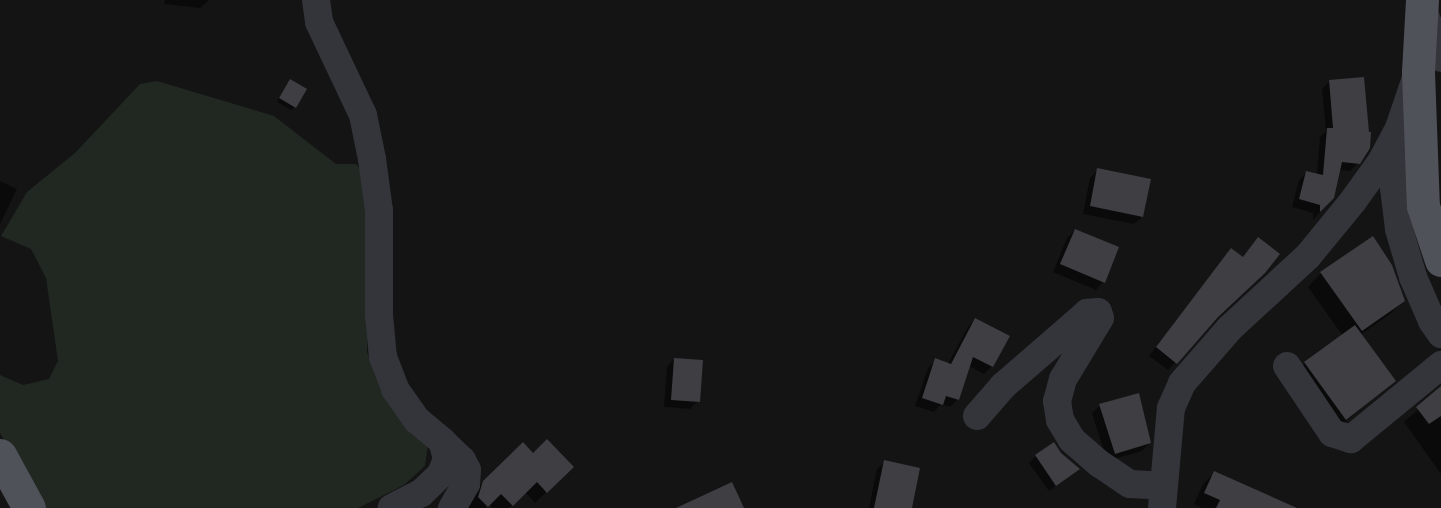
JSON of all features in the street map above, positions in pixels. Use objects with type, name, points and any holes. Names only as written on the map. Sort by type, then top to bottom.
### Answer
[{"type":"main road","points":[[1423,5],[1429,65],[1423,206],[1441,260]]},
{"type":"main road","points":[[0,455],[29,508]]},
{"type":"street","points":[[316,0],[319,22],[363,115],[372,159],[379,211],[379,315],[383,357],[395,389],[417,420],[462,460],[467,470],[466,484],[452,508]]},
{"type":"street","points":[[977,416],[1003,386],[1054,341],[1088,313],[1098,312],[1100,318],[1063,379],[1057,401],[1060,420],[1072,440],[1100,464],[1130,484],[1163,497],[1171,408],[1182,383],[1230,328],[1308,256],[1381,162],[1429,65]]},
{"type":"street","points":[[1398,128],[1394,188],[1399,229],[1413,277],[1432,321],[1441,334]]},
{"type":"street","points":[[1287,366],[1332,433],[1351,439],[1441,365]]},
{"type":"street","points":[[392,508],[421,493],[441,474],[447,459],[442,441]]},
{"type":"shaded area","points":[[157,81],[274,116],[336,164],[356,164],[367,177],[367,352],[379,385],[428,444],[425,466],[404,485],[358,508],[41,508],[0,433],[0,375],[23,385],[49,379],[58,361],[46,278],[31,249],[1,236],[27,192],[75,153],[140,84]]},
{"type":"building","points":[[1364,77],[1369,132],[1371,132],[1370,148],[1360,164],[1342,162],[1334,198],[1320,212],[1320,205],[1299,199],[1306,171],[1323,175],[1327,128],[1333,128],[1329,80]]},
{"type":"building","points":[[290,79],[307,89],[296,108],[279,98]]},
{"type":"building","points":[[1097,168],[1151,179],[1143,217],[1090,206]]},
{"type":"building","points":[[1075,229],[1119,247],[1105,283],[1060,264]]},
{"type":"building","points":[[1373,236],[1392,265],[1405,301],[1362,331],[1320,272]]},
{"type":"building","points":[[1258,237],[1280,254],[1265,273],[1218,317],[1177,364],[1156,347],[1231,248],[1243,257]]},
{"type":"building","points":[[975,318],[1010,336],[993,367],[973,357],[959,400],[946,396],[943,405],[922,398],[935,358],[951,364]]},
{"type":"building","points":[[1355,325],[1396,381],[1346,420],[1304,362]]},
{"type":"building","points":[[674,358],[703,360],[700,402],[671,400]]},
{"type":"building","points":[[1441,386],[1441,416],[1429,424],[1416,407]]},
{"type":"building","points":[[1139,393],[1151,443],[1115,454],[1099,404]]},
{"type":"building","points":[[547,439],[574,467],[547,493],[537,482],[513,506],[501,494],[488,507],[478,497],[483,481],[523,442],[533,453]]},
{"type":"building","points":[[1054,442],[1061,453],[1080,469],[1056,486],[1035,455]]},
{"type":"building","points":[[884,460],[920,468],[912,508],[874,508]]},
{"type":"building","points":[[1214,471],[1297,508],[1216,508],[1220,500],[1204,493]]},
{"type":"building","points":[[732,482],[744,508],[676,508]]}]
